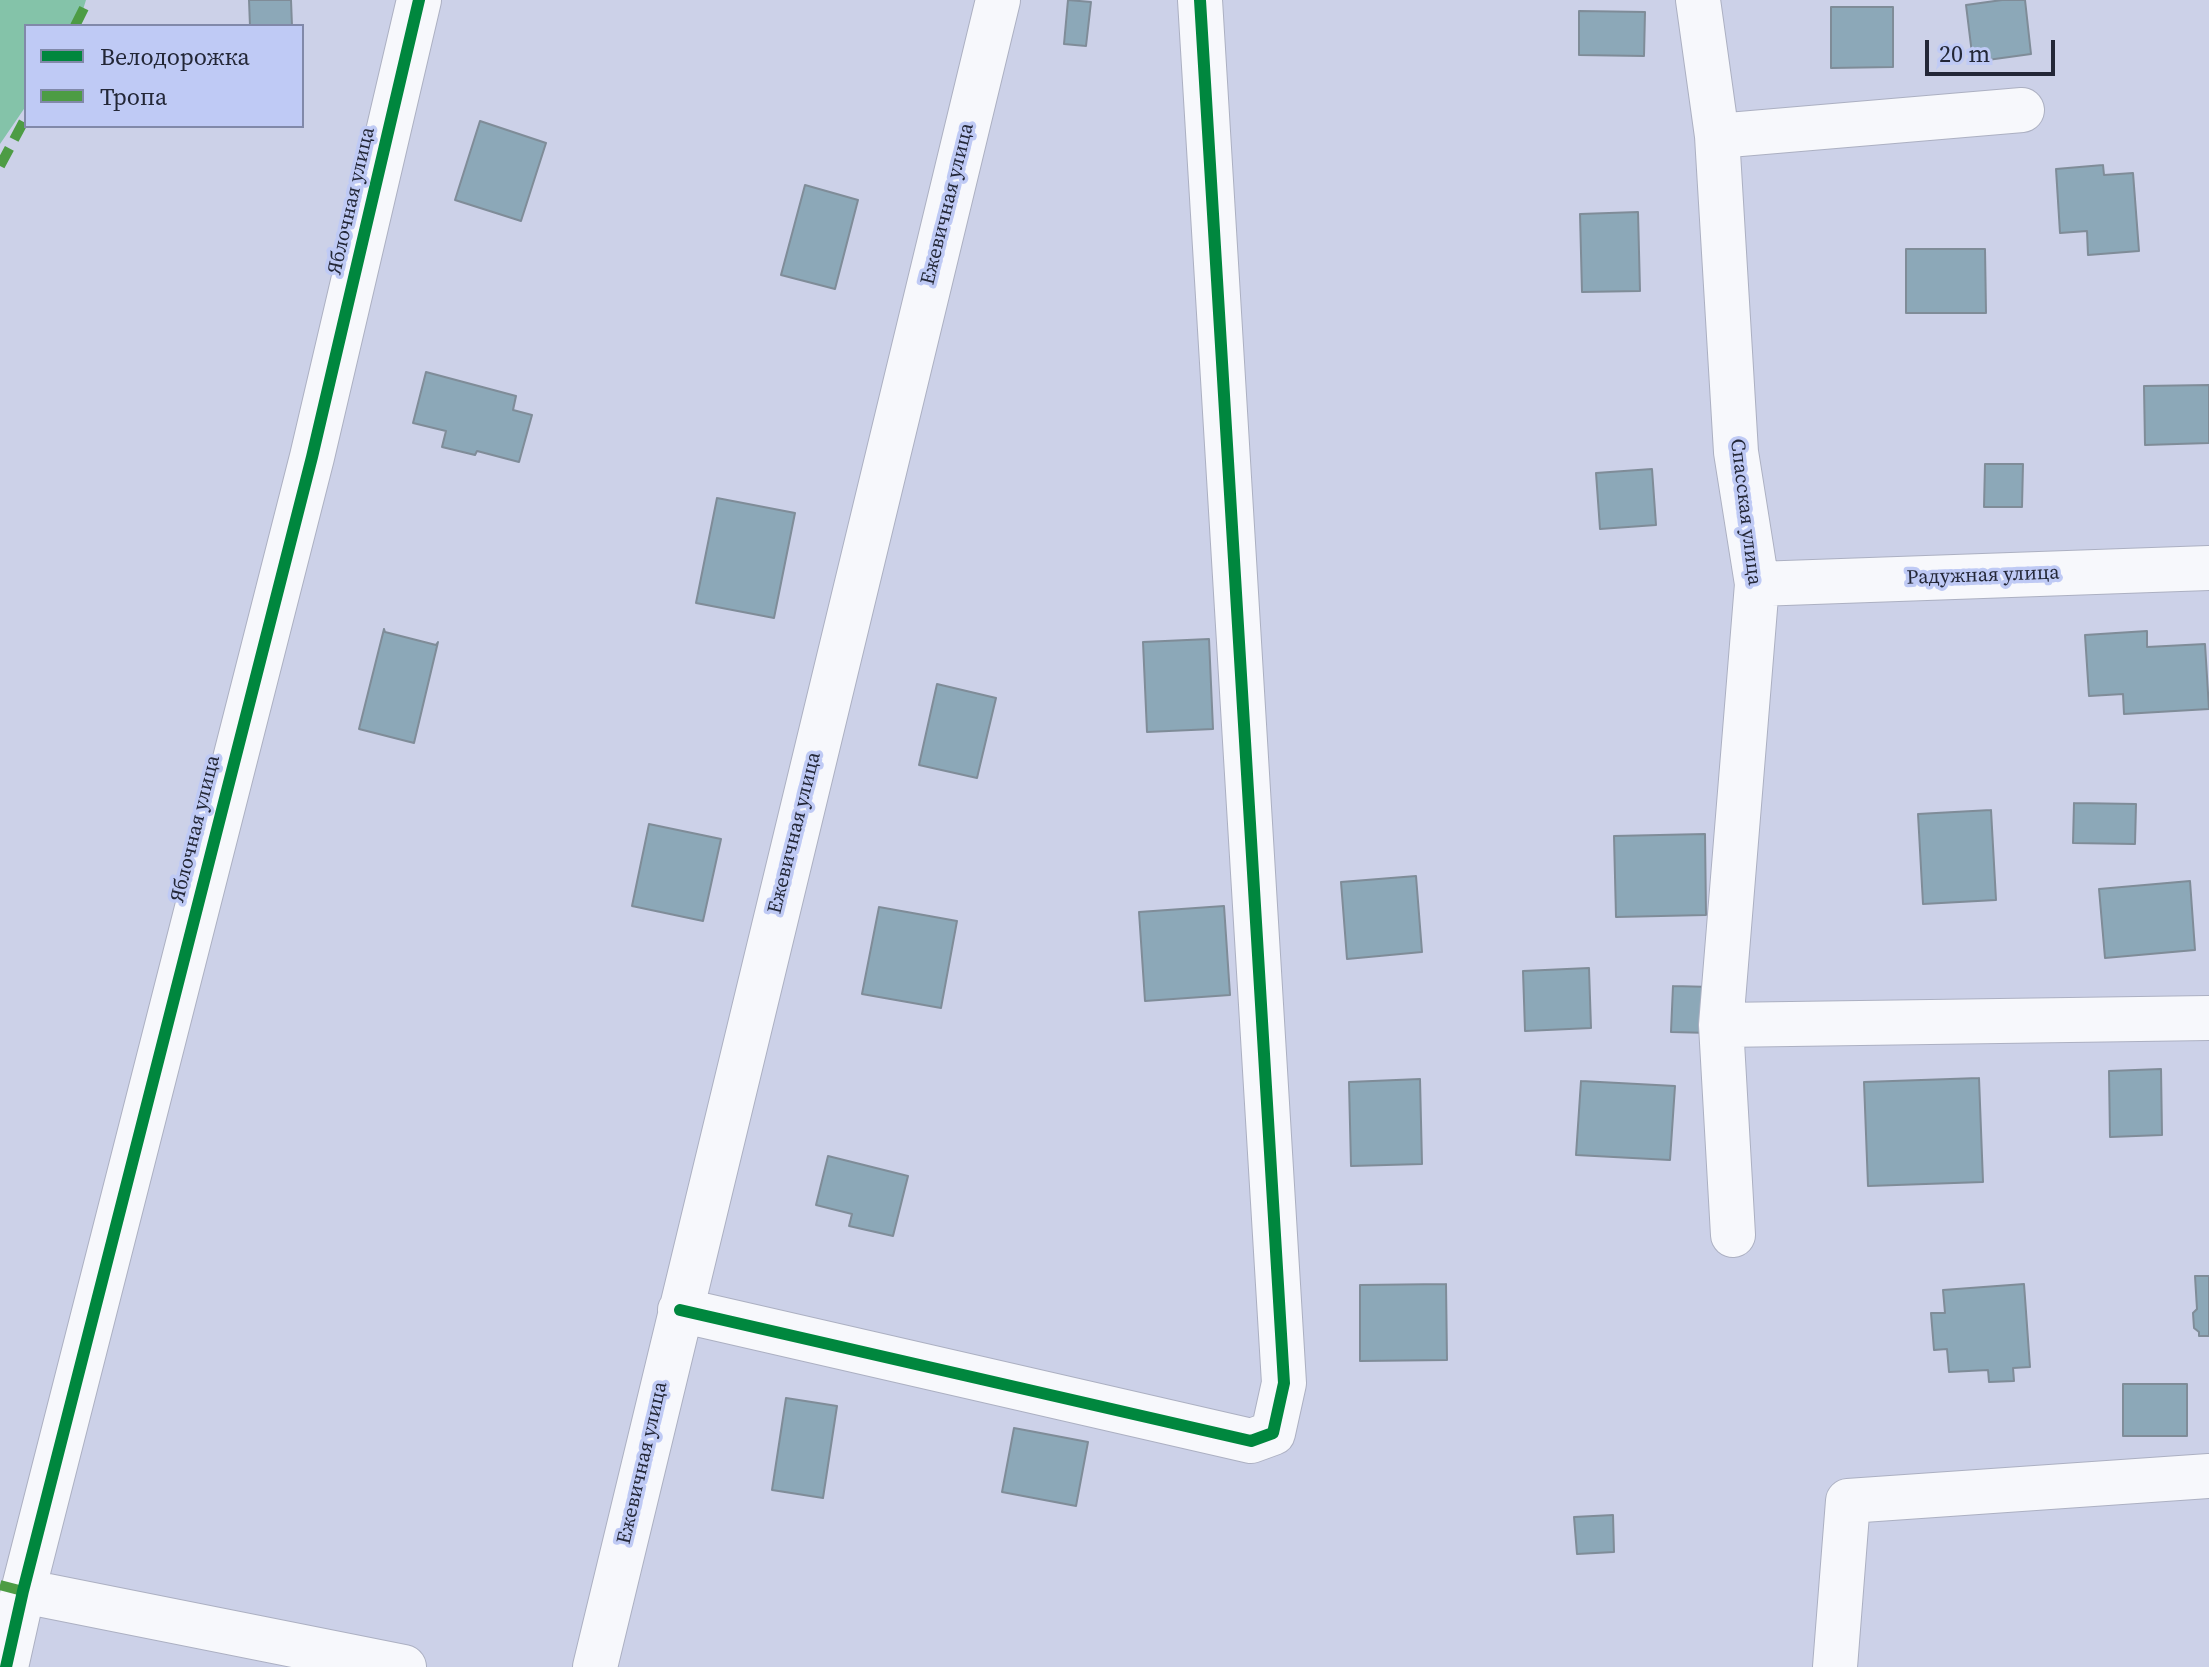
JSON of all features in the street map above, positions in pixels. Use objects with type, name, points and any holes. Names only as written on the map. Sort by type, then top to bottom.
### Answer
[{"type":"street","name":"Яблочная улица","points":[[6,1667],[312,457],[419,0]]},
{"type":"street","name":"Ежевичная улица","points":[[595,1667],[998,0]]},
{"type":"street","points":[[680,1310],[1251,1441],[1273,1433],[1284,1383],[1200,0]]},
{"type":"street","name":"Спасская улица","points":[[1698,0],[1717,136],[1736,452],[1757,584],[1721,1025],[1733,1235]]},
{"type":"street","points":[[1717,136],[2022,110]]},
{"type":"street","name":"Радужная улица","points":[[1757,584],[2209,568]]},
{"type":"street","points":[[1721,1025],[2209,1018]]},
{"type":"street","points":[[1835,1667],[1848,1501],[2209,1476]]},
{"type":"street","points":[[23,1591],[404,1667]]},
{"type":"green space","points":[[0,0],[86,0],[79,24],[24,24],[24,109],[0,144]]},
{"type":"building","points":[[249,0],[291,0],[292,24],[250,24]]},
{"type":"building","points":[[1068,0],[1091,2],[1086,46],[1064,44]]},
{"type":"building","points":[[2025,0],[2031,54],[1973,62],[1966,5]]},
{"type":"building","points":[[1831,7],[1893,7],[1893,67],[1831,68]]},
{"type":"building","points":[[1579,11],[1645,12],[1644,56],[1579,55]]},
{"type":"building","points":[[480,121],[546,143],[521,221],[455,200]]},
{"type":"building","points":[[2103,165],[2104,175],[2133,173],[2139,251],[2088,255],[2087,231],[2060,233],[2056,169]]},
{"type":"building","points":[[805,185],[858,200],[835,289],[781,275]]},
{"type":"building","points":[[1638,212],[1640,291],[1582,292],[1580,214]]},
{"type":"building","points":[[1906,249],[1985,249],[1986,313],[1906,313]]},
{"type":"building","points":[[426,372],[516,396],[513,410],[532,415],[519,462],[477,451],[475,455],[442,447],[446,431],[413,423]]},
{"type":"building","points":[[2209,385],[2209,443],[2145,445],[2144,386]]},
{"type":"building","points":[[1985,464],[2023,464],[2022,507],[1984,507]]},
{"type":"building","points":[[1652,469],[1656,525],[1600,529],[1596,473]]},
{"type":"building","points":[[717,498],[795,513],[774,618],[696,603]]},
{"type":"building","points":[[384,629],[385,632],[436,645],[438,642],[414,743],[359,729]]},
{"type":"building","points":[[2147,631],[2147,647],[2205,644],[2209,709],[2124,714],[2123,694],[2089,696],[2085,635]]},
{"type":"building","points":[[1209,639],[1213,729],[1147,732],[1143,642]]},
{"type":"building","points":[[937,684],[996,698],[977,778],[919,765]]},
{"type":"building","points":[[2074,803],[2136,804],[2135,844],[2073,843]]},
{"type":"building","points":[[1991,810],[1996,900],[1923,904],[1918,814]]},
{"type":"building","points":[[649,824],[721,839],[703,921],[632,906]]},
{"type":"building","points":[[1705,834],[1706,915],[1616,917],[1614,836]]},
{"type":"building","points":[[1416,876],[1422,952],[1347,959],[1341,882]]},
{"type":"building","points":[[2190,881],[2195,950],[2105,958],[2099,889]]},
{"type":"building","points":[[1224,906],[1230,995],[1145,1001],[1139,912]]},
{"type":"building","points":[[879,907],[957,921],[941,1008],[862,994]]},
{"type":"building","points":[[1589,968],[1591,1028],[1525,1031],[1523,971]]},
{"type":"building","points":[[1673,986],[1712,987],[1711,1033],[1671,1032]]},
{"type":"building","points":[[2161,1069],[2162,1135],[2110,1137],[2109,1071]]},
{"type":"building","points":[[1979,1078],[1983,1182],[1868,1186],[1864,1082]]},
{"type":"building","points":[[1420,1079],[1422,1164],[1351,1166],[1349,1082]]},
{"type":"building","points":[[1581,1081],[1675,1086],[1670,1160],[1576,1155]]},
{"type":"building","points":[[828,1156],[908,1176],[893,1236],[849,1226],[852,1214],[816,1205]]},
{"type":"building","points":[[2195,1276],[2209,1276],[2209,1336],[2199,1336],[2194,1328],[2193,1313],[2197,1309]]},
{"type":"building","points":[[1446,1284],[1447,1360],[1360,1361],[1360,1285]]},
{"type":"building","points":[[2024,1284],[2030,1367],[2013,1368],[2014,1381],[1989,1382],[1988,1370],[1949,1372],[1947,1349],[1934,1350],[1931,1313],[1945,1313],[1943,1290]]},
{"type":"building","points":[[2123,1384],[2187,1384],[2187,1436],[2123,1436]]},
{"type":"building","points":[[786,1398],[837,1406],[823,1498],[772,1490]]},
{"type":"building","points":[[1014,1428],[1088,1442],[1076,1506],[1002,1492]]},
{"type":"building","points":[[1613,1515],[1614,1552],[1577,1554],[1574,1517]]},
{"type":"marked path","points":[[76,24],[88,0]]},
{"type":"marked path","points":[[0,166],[24,121]]},
{"type":"marked path","points":[[0,1585],[23,1591]]},
{"type":"cycle path","points":[[6,1667],[312,457],[419,0]]},
{"type":"cycle path","points":[[680,1310],[1251,1441],[1273,1433],[1284,1383],[1200,0]]}]
